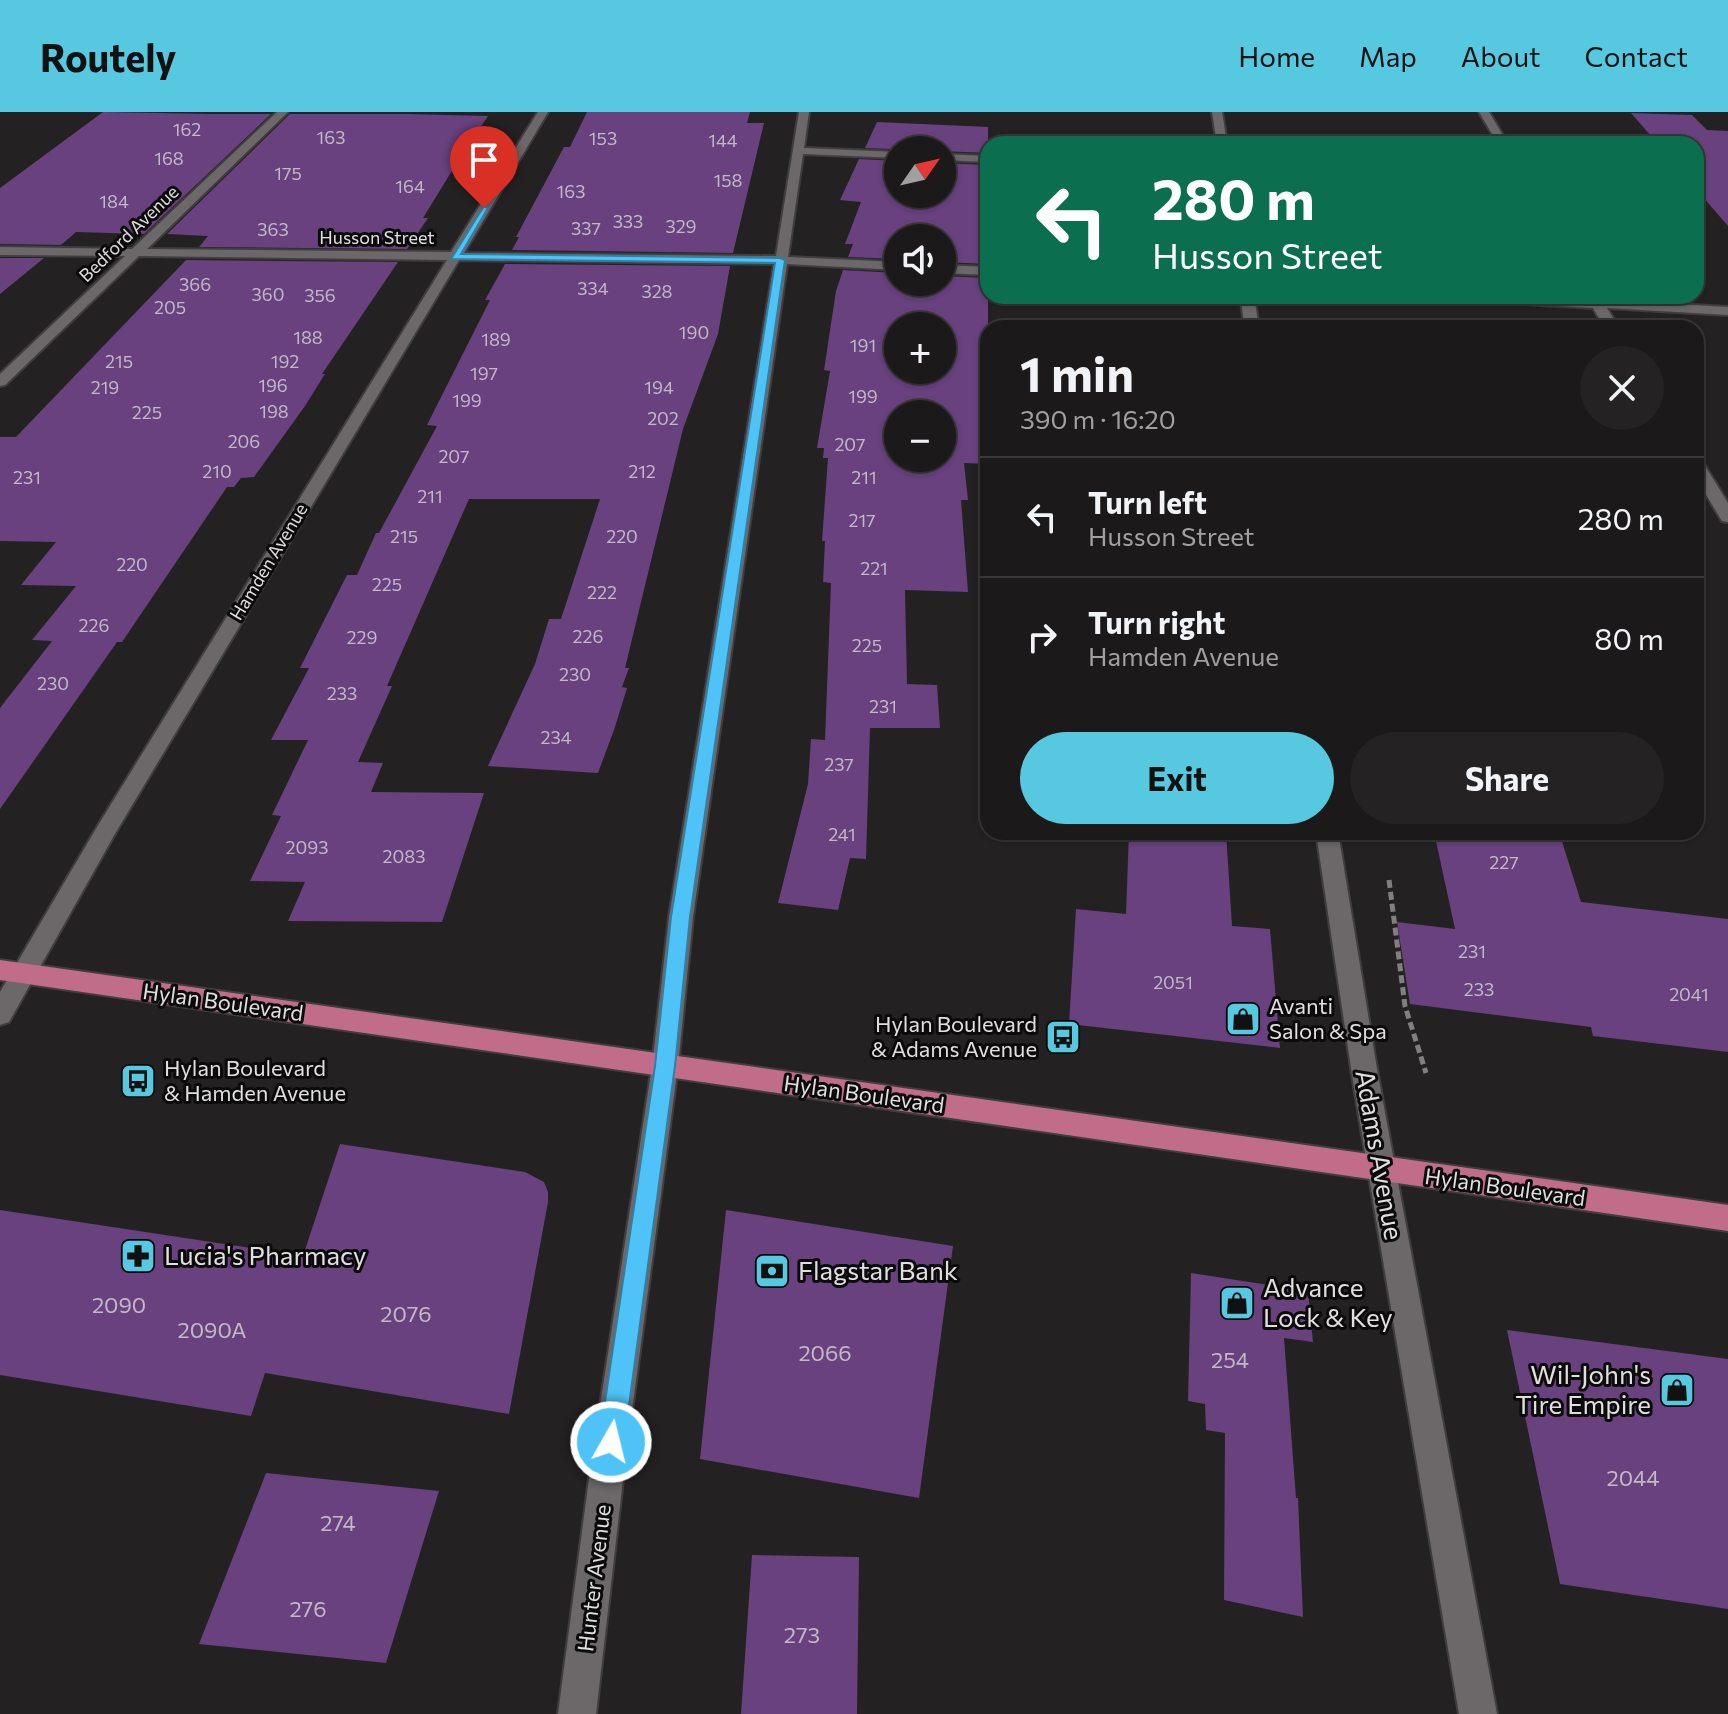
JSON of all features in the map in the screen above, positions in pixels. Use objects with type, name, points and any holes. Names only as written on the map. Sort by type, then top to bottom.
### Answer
[{"type":"main road","name":"Hylan Boulevard","points":[[13,971],[1728,1218]]},
{"type":"street","name":"Bedford Avenue","points":[[0,382],[283,112]]},
{"type":"street","name":"Hamden Avenue","points":[[0,1015],[13,971],[105,832],[543,112]]},
{"type":"street","name":"Hunter Avenue","points":[[577,1714],[607,1471],[665,1066],[681,917],[804,112]]},
{"type":"street","points":[[1217,112],[1221,136]]},
{"type":"street","points":[[1484,112],[1498,136]]},
{"type":"street","points":[[799,151],[884,154]]},
{"type":"street","points":[[956,158],[980,159]]},
{"type":"street","name":"Husson Street","points":[[0,251],[780,260],[884,265]]},
{"type":"street","points":[[956,270],[980,271]]},
{"type":"street","points":[[1643,304],[1728,311]]},
{"type":"street","points":[[1704,477],[1728,517]]},
{"type":"street","name":"Adams Avenue","points":[[1328,840],[1381,1170],[1478,1714]]},
{"type":"path","points":[[1389,880],[1405,1006],[1426,1073]]},
{"type":"building","points":[[103,112],[271,114],[144,234],[76,232],[61,245],[0,244],[0,188]]},
{"type":"building","points":[[587,112],[750,112],[747,123],[764,123],[733,253],[512,250],[564,147],[570,147]]},
{"type":"building","points":[[1631,113],[1692,115],[1707,130],[1728,131],[1728,226],[1704,198],[1704,136],[1651,136]]},
{"type":"building","points":[[290,114],[488,116],[423,218],[428,218],[407,249],[199,247],[208,236],[167,234]]},
{"type":"building","points":[[877,122],[988,127],[988,136],[980,136],[980,153],[956,152],[956,136],[884,136],[884,149],[865,148]]},
{"type":"building","points":[[859,159],[884,160],[884,208],[956,208],[956,164],[980,165],[980,264],[956,263],[956,224],[884,224],[884,258],[848,257],[853,244],[845,244],[861,202],[840,200]]},
{"type":"building","points":[[0,258],[44,258],[0,294]]},
{"type":"building","points":[[186,260],[398,262],[322,374],[325,374],[305,406],[254,477],[241,478],[234,487],[227,487],[122,642],[117,642],[0,809],[0,708],[52,641],[32,640],[76,586],[21,585],[56,542],[0,541],[0,437],[16,437]]},
{"type":"building","points":[[505,264],[730,266],[718,334],[683,429],[625,668],[629,668],[622,687],[627,688],[614,730],[598,773],[488,766],[535,664],[549,619],[561,619],[600,499],[469,499],[387,686],[392,686],[358,762],[383,763],[371,792],[484,793],[442,922],[288,921],[305,882],[250,881],[281,816],[272,815],[308,740],[271,740],[309,668],[300,668],[347,575],[357,575],[376,533],[379,533],[437,426],[427,425]]},
{"type":"building","points":[[843,270],[884,272],[884,296],[956,296],[956,277],[980,278],[980,304],[988,304],[988,320],[980,320],[980,464],[964,463],[968,500],[961,500],[968,592],[905,590],[907,684],[937,685],[940,728],[870,728],[866,859],[850,858],[838,910],[778,903],[808,784],[811,739],[825,740],[831,583],[823,582],[825,541],[822,541],[828,458],[823,458],[824,448],[817,448],[830,371],[824,370],[836,291]]},
{"type":"building","points":[[1129,840],[1227,840],[1232,926],[1270,929],[1280,1048],[1069,1024],[1076,909],[1126,914]]},
{"type":"building","points":[[1436,840],[1562,840],[1581,902],[1728,919],[1728,1052],[1593,1036],[1591,1027],[1410,1004],[1397,922],[1455,929]]},
{"type":"building","points":[[340,1144],[525,1172],[544,1182],[548,1202],[509,1414],[265,1373],[251,1416],[0,1375],[0,1210],[303,1256]]},
{"type":"building","points":[[726,1210],[953,1246],[919,1498],[700,1459]]},
{"type":"building","points":[[1191,1273],[1308,1291],[1313,1342],[1284,1338],[1298,1498],[1303,1617],[1224,1600],[1225,1433],[1206,1430],[1205,1404],[1188,1401]]},
{"type":"building","points":[[1507,1330],[1728,1359],[1728,1609],[1560,1584]]},
{"type":"building","points":[[266,1473],[439,1491],[386,1663],[199,1644]]},
{"type":"building","points":[[752,1555],[859,1557],[857,1714],[741,1714]]},
{"type":"place","name":"Avanti Salon & Spa","points":[[1243,1019]]},
{"type":"place","name":"Hylan Boulevard & Adams Avenue","points":[[1063,1037]]},
{"type":"place","name":"Hylan Boulevard & Hamden Avenue","points":[[138,1081]]},
{"type":"place","name":"Lucia's Pharmacy","points":[[138,1256]]},
{"type":"place","name":"Flagstar Bank","points":[[772,1271]]},
{"type":"place","name":"Advance Lock & Key","points":[[1237,1303]]},
{"type":"place","name":"Wil-John's Tire Empire","points":[[1677,1390]]},
{"type":"route","points":[[484,208],[455,257],[780,260],[681,917],[665,1066],[611,1442]]}]
